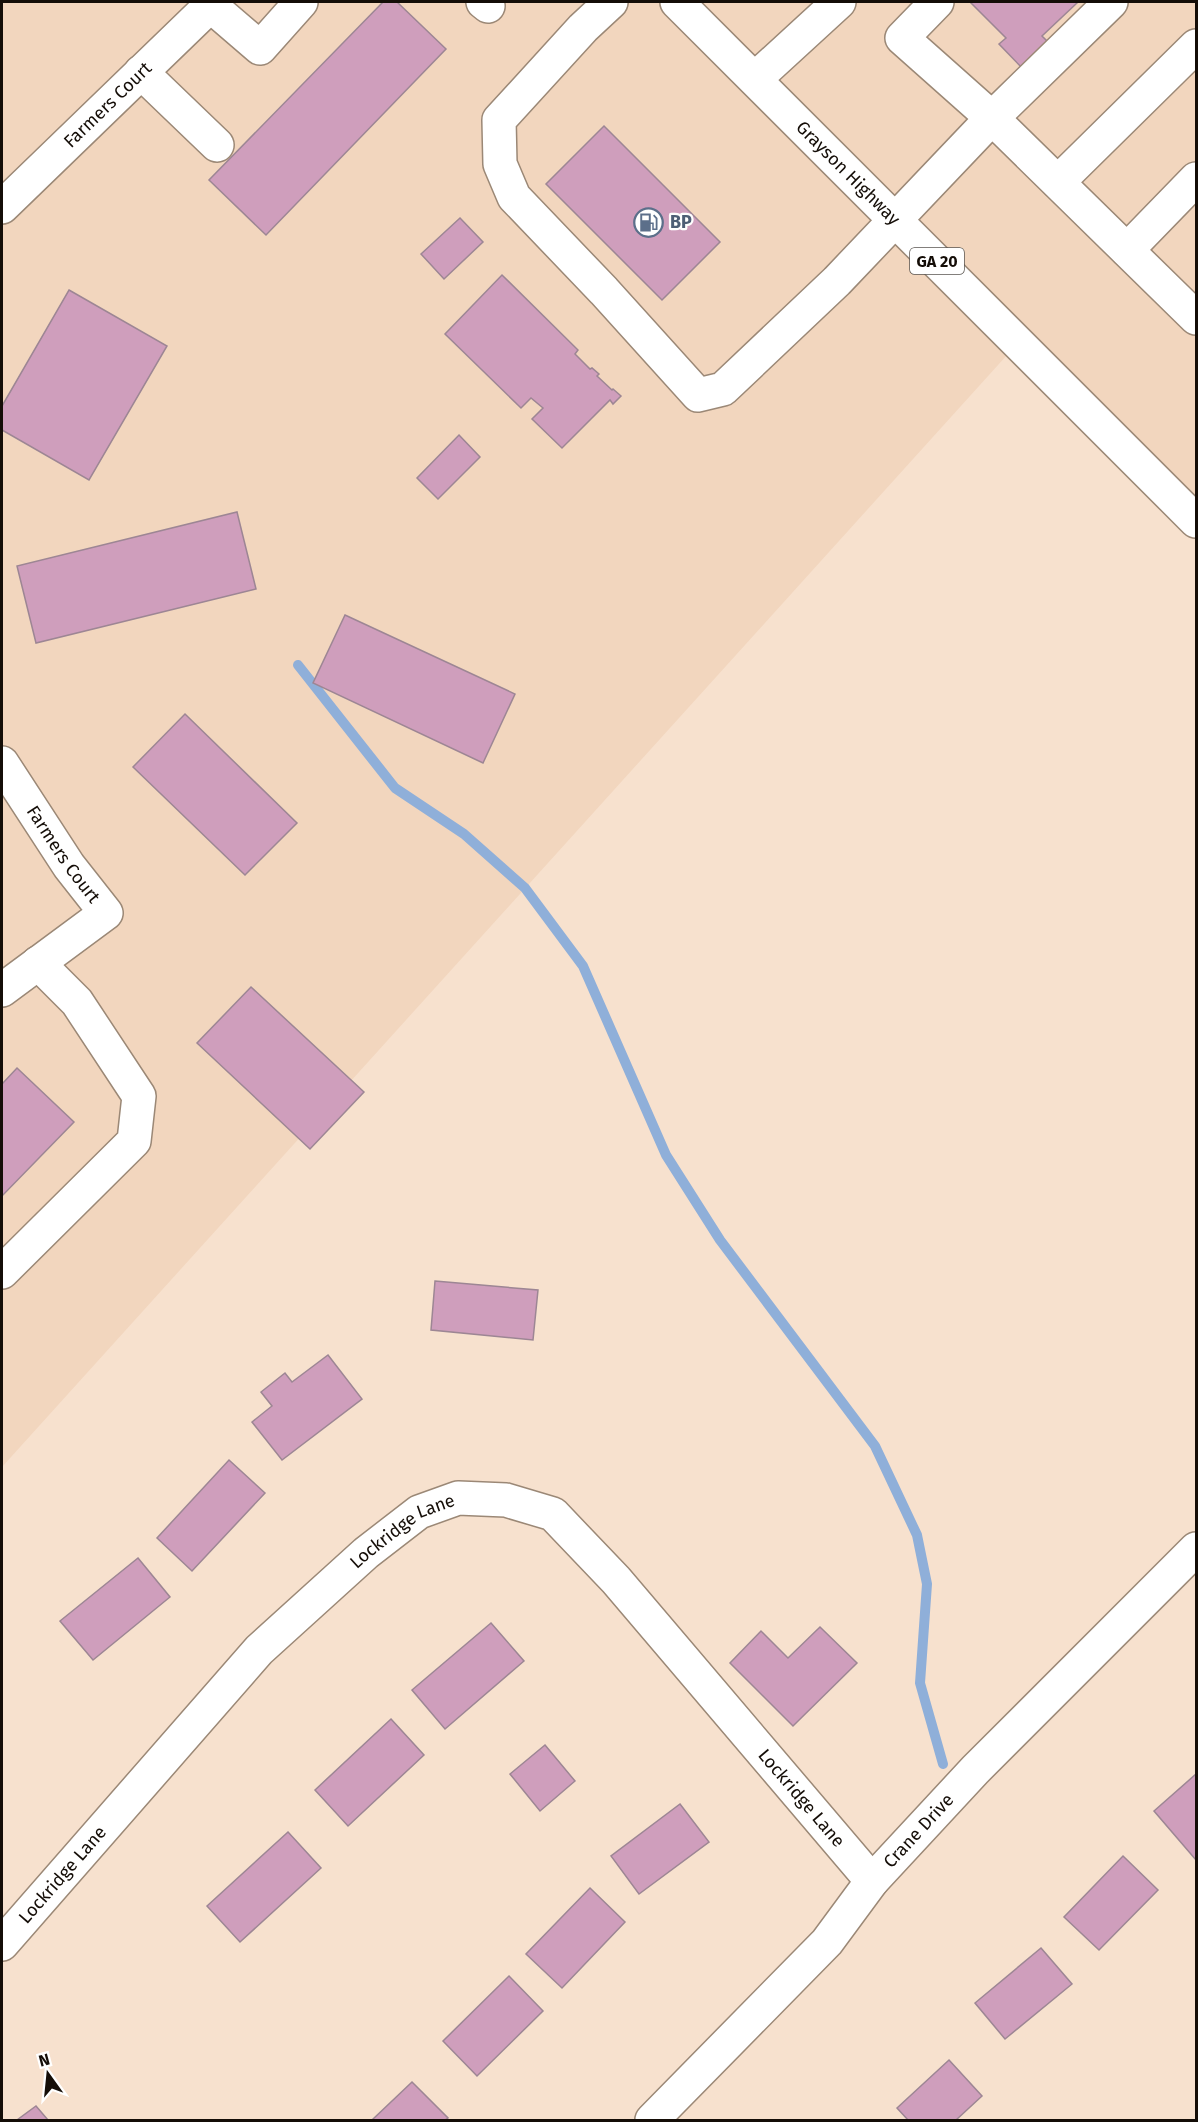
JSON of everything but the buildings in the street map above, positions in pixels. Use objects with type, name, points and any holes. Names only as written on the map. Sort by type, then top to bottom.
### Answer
[{"type":"street","points":[[212,3],[260,48],[302,2]]},
{"type":"street","points":[[612,2],[583,28],[499,120],[500,164],[514,197],[604,291],[698,395],[723,389],[837,281],[992,118],[1111,2]]},
{"type":"street","name":"Grayson Highway","points":[[677,2],[1197,521]]},
{"type":"street","points":[[937,2],[902,38],[992,118],[1197,318]]},
{"type":"street","name":"Farmers Court","points":[[2,207],[212,3]]},
{"type":"street","points":[[755,79],[829,5]]},
{"type":"street","points":[[1058,182],[1197,46]]},
{"type":"street","points":[[141,72],[217,144]]},
{"type":"street","points":[[1127,250],[1197,179]]},
{"type":"street","name":"Farmers Court","points":[[3,769],[69,866],[106,913],[38,963]]},
{"type":"street","points":[[2,990],[38,963],[77,1002],[139,1096],[134,1141],[2,1272]]},
{"type":"street","name":"Lockridge Lane","points":[[2,1944],[259,1650],[366,1553],[418,1512],[458,1498],[506,1500],[553,1514],[616,1580],[872,1881]]},
{"type":"street","name":"Crane Drive","points":[[652,2121],[827,1942],[872,1881],[975,1770],[1197,1549]]},
{"type":"shaded area","points":[[2,2],[1196,2],[1196,524],[1017,344],[2,1467]]},
{"type":"waterway","points":[[298,665],[395,788],[464,834],[525,888],[583,966],[666,1155],[720,1240],[875,1446],[917,1535],[927,1584],[920,1683],[943,1764]]},
{"type":"place","name":"BP","points":[[649,222]]}]
